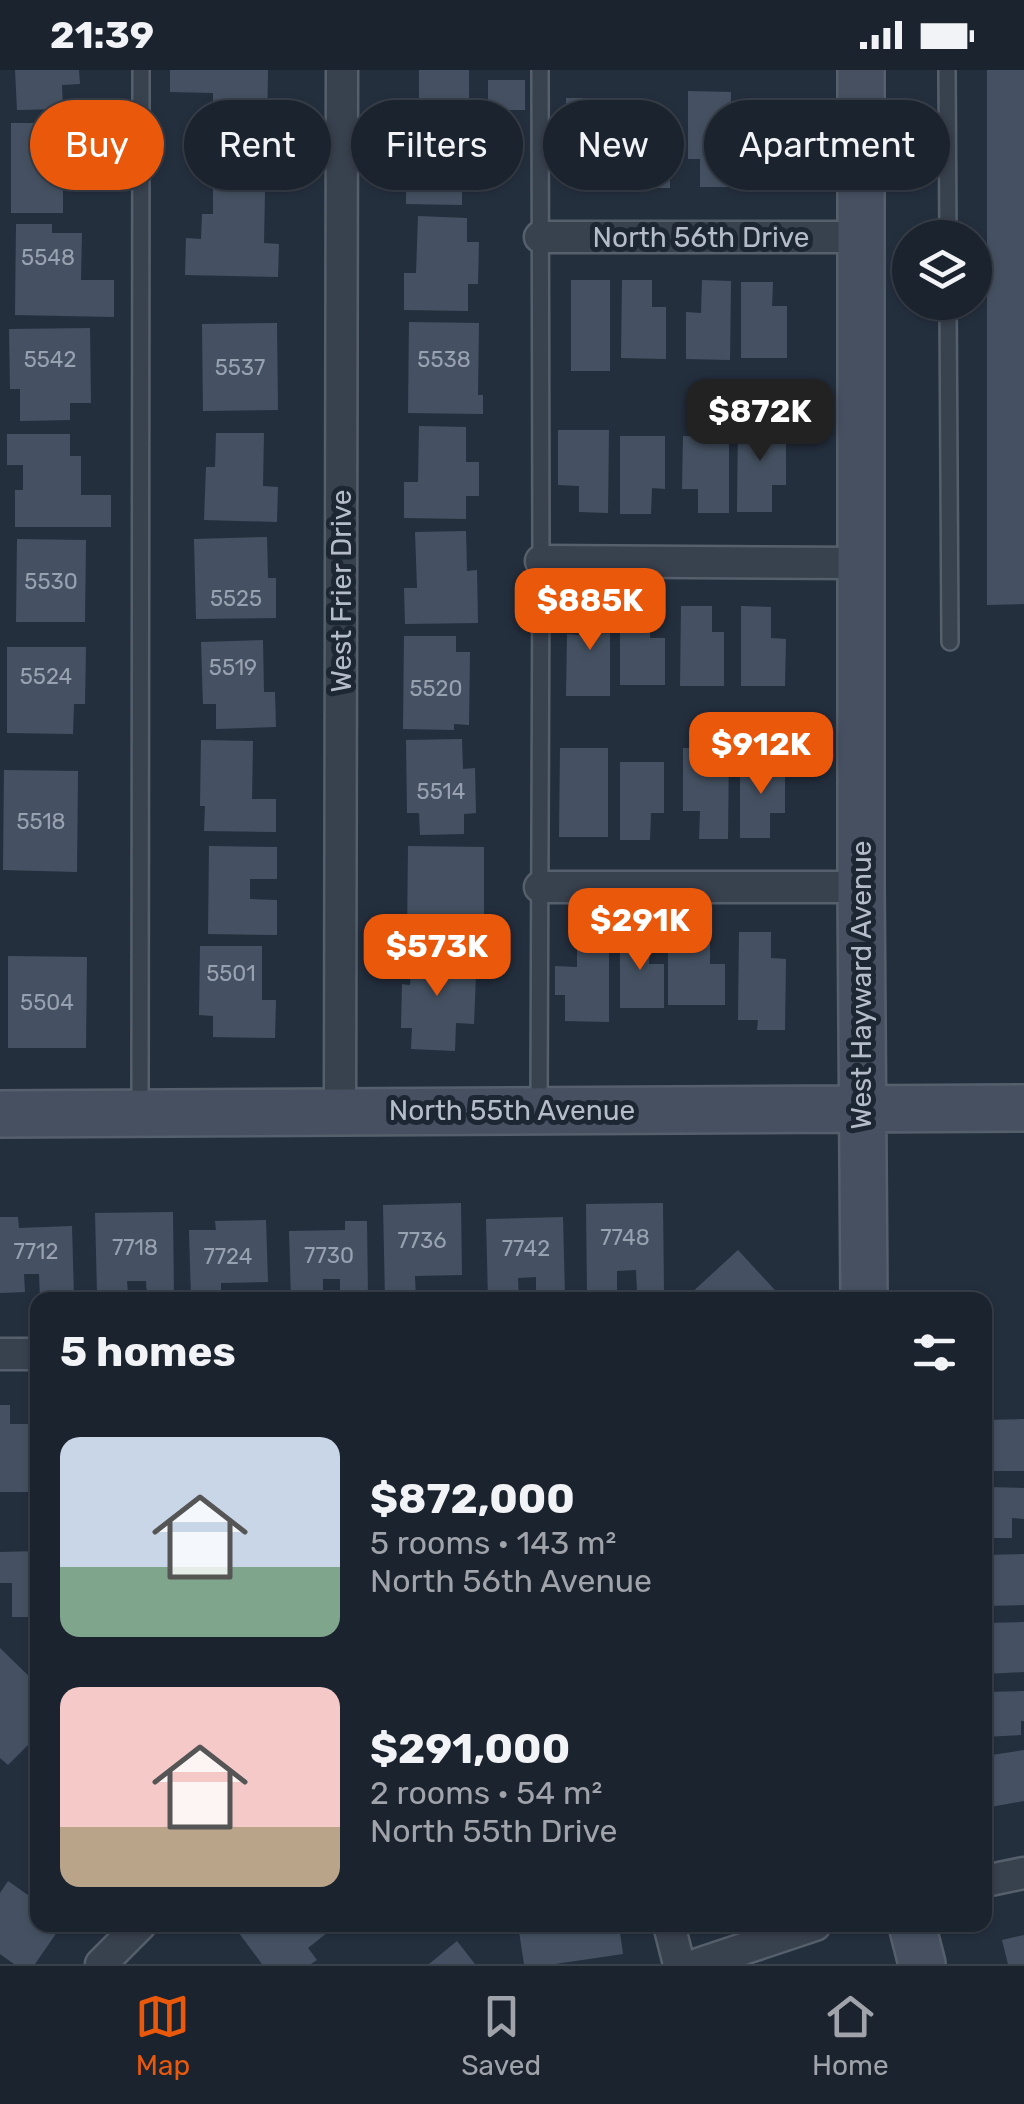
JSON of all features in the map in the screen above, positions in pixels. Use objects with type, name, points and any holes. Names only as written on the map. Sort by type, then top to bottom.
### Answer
[{"type":"street","name":"West Frier Drive","points":[[340,1112],[342,70]]},
{"type":"street","name":"West Hayward Avenue","points":[[861,70],[864,1292]]},
{"type":"street","name":"North 56th Drive","points":[[540,237],[862,237]]},
{"type":"street","points":[[542,561],[861,563]]},
{"type":"street","points":[[540,887],[861,887]]},
{"type":"street","name":"North 55th Avenue","points":[[0,1114],[1024,1108]]},
{"type":"street","points":[[0,1354],[30,1354]]},
{"type":"street","points":[[992,1880],[1024,1873]]},
{"type":"street","points":[[102,1964],[133,1932]]},
{"type":"street","points":[[671,1932],[679,1964]]},
{"type":"street","points":[[698,1964],[794,1932]]},
{"type":"street","points":[[914,1932],[922,1964]]},
{"type":"lane","points":[[140,1112],[141,70]]},
{"type":"lane","points":[[539,1110],[540,70]]},
{"type":"lane","points":[[946,70],[948,220]]},
{"type":"lane","points":[[948,320],[950,642]]},
{"type":"building","points":[[15,70],[79,70],[80,84],[62,85],[63,100],[30,100],[30,110],[17,110]]},
{"type":"building","points":[[170,70],[268,70],[268,100],[213,100],[213,93],[170,92]]},
{"type":"building","points":[[419,70],[469,70],[469,100],[419,100]]},
{"type":"building","points":[[987,70],[1024,70],[1024,604],[987,605],[987,320],[992,320],[992,220],[987,220]]},
{"type":"building","points":[[488,80],[525,80],[525,110],[523,100],[488,100]]},
{"type":"building","points":[[688,91],[731,92],[731,100],[704,100],[704,187],[700,187],[700,159],[688,159]]},
{"type":"building","points":[[566,98],[610,98],[610,100]]},
{"type":"building","points":[[11,123],[30,123],[30,190],[63,190],[63,213],[11,213]]},
{"type":"building","points":[[213,190],[265,190],[264,243],[279,244],[278,277],[185,275],[186,238],[201,239],[202,214],[213,214]]},
{"type":"building","points":[[406,190],[462,190],[462,205],[406,204]]},
{"type":"building","points":[[418,216],[467,218],[467,242],[479,242],[478,284],[468,284],[468,311],[404,310],[404,273],[416,273]]},
{"type":"building","points":[[16,224],[52,224],[52,233],[82,233],[81,280],[114,280],[114,317],[15,315]]},
{"type":"building","points":[[571,280],[610,280],[610,371],[571,371]]},
{"type":"building","points":[[622,280],[652,280],[652,307],[666,307],[666,359],[621,358]]},
{"type":"building","points":[[702,280],[731,281],[730,360],[686,359],[686,312],[701,313]]},
{"type":"building","points":[[741,282],[773,282],[772,306],[787,306],[787,358],[741,358]]},
{"type":"building","points":[[409,322],[479,323],[478,395],[483,395],[483,414],[408,413]]},
{"type":"building","points":[[277,323],[278,410],[203,411],[202,324]]},
{"type":"building","points":[[90,328],[91,403],[70,403],[70,420],[20,421],[20,389],[10,389],[9,329]]},
{"type":"building","points":[[738,422],[786,423],[786,485],[772,485],[772,512],[737,512]]},
{"type":"building","points":[[419,426],[466,427],[466,462],[479,462],[479,496],[466,496],[466,519],[404,518],[404,482],[418,482]]},
{"type":"building","points":[[558,430],[609,430],[608,513],[579,512],[579,486],[558,485]]},
{"type":"building","points":[[216,433],[264,433],[263,486],[278,487],[277,522],[204,520],[206,467],[215,467]]},
{"type":"building","points":[[7,434],[70,434],[70,456],[81,456],[81,495],[111,495],[111,527],[15,527],[15,490],[23,490],[23,465],[7,465]]},
{"type":"building","points":[[620,436],[665,436],[665,489],[652,488],[651,514],[620,514]]},
{"type":"building","points":[[683,436],[729,437],[729,513],[698,513],[698,489],[682,489]]},
{"type":"building","points":[[466,531],[467,571],[477,570],[478,623],[405,624],[404,588],[417,588],[415,532]]},
{"type":"building","points":[[267,537],[268,578],[276,578],[276,618],[196,619],[194,539]]},
{"type":"building","points":[[17,539],[86,540],[85,622],[16,622]]},
{"type":"building","points":[[579,604],[610,604],[610,696],[566,696],[567,634],[579,635]]},
{"type":"building","points":[[620,606],[650,607],[650,638],[665,638],[665,685],[620,685]]},
{"type":"building","points":[[681,606],[712,606],[712,632],[724,632],[724,686],[680,686]]},
{"type":"building","points":[[741,606],[771,607],[771,638],[786,639],[785,686],[741,686]]},
{"type":"building","points":[[404,636],[456,636],[456,652],[470,652],[469,725],[454,724],[454,730],[403,729]]},
{"type":"building","points":[[263,640],[264,692],[275,692],[276,727],[216,729],[216,704],[203,704],[201,642]]},
{"type":"building","points":[[7,647],[86,647],[85,704],[74,704],[73,734],[7,733]]},
{"type":"building","points":[[462,739],[463,769],[475,768],[476,813],[464,814],[464,834],[420,835],[419,813],[407,813],[406,740]]},
{"type":"building","points":[[201,740],[253,741],[252,799],[276,799],[276,832],[204,831],[205,806],[200,806]]},
{"type":"building","points":[[560,748],[608,748],[608,837],[559,837]]},
{"type":"building","points":[[683,748],[729,749],[728,839],[699,839],[700,811],[683,811]]},
{"type":"building","points":[[620,762],[664,762],[664,813],[651,813],[650,840],[620,840]]},
{"type":"building","points":[[740,762],[785,762],[785,813],[770,813],[770,838],[740,838]]},
{"type":"building","points":[[4,770],[78,771],[77,872],[3,870]]},
{"type":"building","points":[[209,846],[277,847],[277,879],[250,879],[250,899],[277,900],[277,935],[208,934]]},
{"type":"building","points":[[408,846],[484,847],[484,940],[407,939]]},
{"type":"building","points":[[577,930],[609,931],[609,1022],[565,1021],[565,995],[555,995],[555,966],[577,967]]},
{"type":"building","points":[[668,930],[710,930],[710,964],[725,964],[725,1005],[668,1005]]},
{"type":"building","points":[[620,931],[650,931],[649,964],[664,964],[664,1008],[620,1008]]},
{"type":"building","points":[[739,932],[771,932],[771,958],[786,959],[785,1030],[757,1030],[758,1020],[738,1020]]},
{"type":"building","points":[[412,945],[456,947],[455,973],[476,974],[474,1024],[456,1023],[455,1051],[411,1049],[412,1028],[401,1028],[402,984],[410,985]]},
{"type":"building","points":[[200,946],[262,946],[262,1000],[276,1000],[275,1038],[213,1037],[213,1016],[199,1015]]},
{"type":"building","points":[[8,956],[87,957],[86,1048],[8,1048]]},
{"type":"building","points":[[461,1203],[462,1275],[415,1276],[416,1292],[385,1292],[383,1205]]},
{"type":"building","points":[[663,1203],[664,1292],[637,1292],[636,1270],[617,1271],[617,1290],[587,1291],[586,1204]]},
{"type":"building","points":[[173,1212],[174,1292],[147,1292],[146,1281],[127,1281],[128,1292],[97,1292],[95,1213]]},
{"type":"building","points":[[0,1217],[18,1217],[19,1228],[72,1226],[74,1292],[40,1292],[39,1274],[24,1274],[25,1292],[0,1293]]},
{"type":"building","points":[[563,1217],[565,1292],[536,1292],[536,1277],[518,1278],[519,1292],[488,1292],[486,1219]]},
{"type":"building","points":[[266,1220],[268,1282],[221,1283],[221,1292],[191,1292],[189,1230],[216,1230],[215,1221]]},
{"type":"building","points":[[345,1221],[367,1221],[368,1292],[340,1292],[340,1279],[323,1279],[323,1292],[291,1292],[289,1231],[345,1230]]},
{"type":"building","points":[[738,1250],[777,1292],[692,1292]]},
{"type":"building","points":[[0,1405],[10,1405],[10,1424],[29,1424],[30,1405],[30,1492],[0,1492]]},
{"type":"building","points":[[1024,1419],[1024,1471],[992,1471],[992,1420]]},
{"type":"building","points":[[992,1487],[1024,1488],[1024,1519],[1012,1518],[1012,1538],[992,1538]]},
{"type":"building","points":[[30,1551],[30,1617],[12,1617],[12,1583],[0,1583],[0,1552]]},
{"type":"building","points":[[1024,1554],[1024,1605],[992,1606],[992,1555]]},
{"type":"building","points":[[1024,1622],[1024,1672],[992,1674],[992,1623]]},
{"type":"building","points":[[0,1648],[30,1677],[30,1743],[8,1765],[0,1758]]},
{"type":"building","points":[[1024,1691],[1021,1735],[992,1737],[992,1692]]},
{"type":"building","points":[[1024,1750],[1024,1801],[992,1807],[992,1755]]},
{"type":"building","points":[[8,1881],[30,1896],[30,1932],[57,1932],[35,1964],[14,1964],[0,1954],[0,1893]]},
{"type":"building","points":[[238,1932],[328,1932],[308,1948],[317,1960],[311,1964],[262,1964]]},
{"type":"building","points":[[519,1932],[620,1932],[623,1954],[555,1964],[524,1964]]},
{"type":"building","points":[[1024,1935],[1024,1964],[1008,1964],[1002,1940]]},
{"type":"building","points":[[457,1941],[475,1964],[429,1964]]}]
